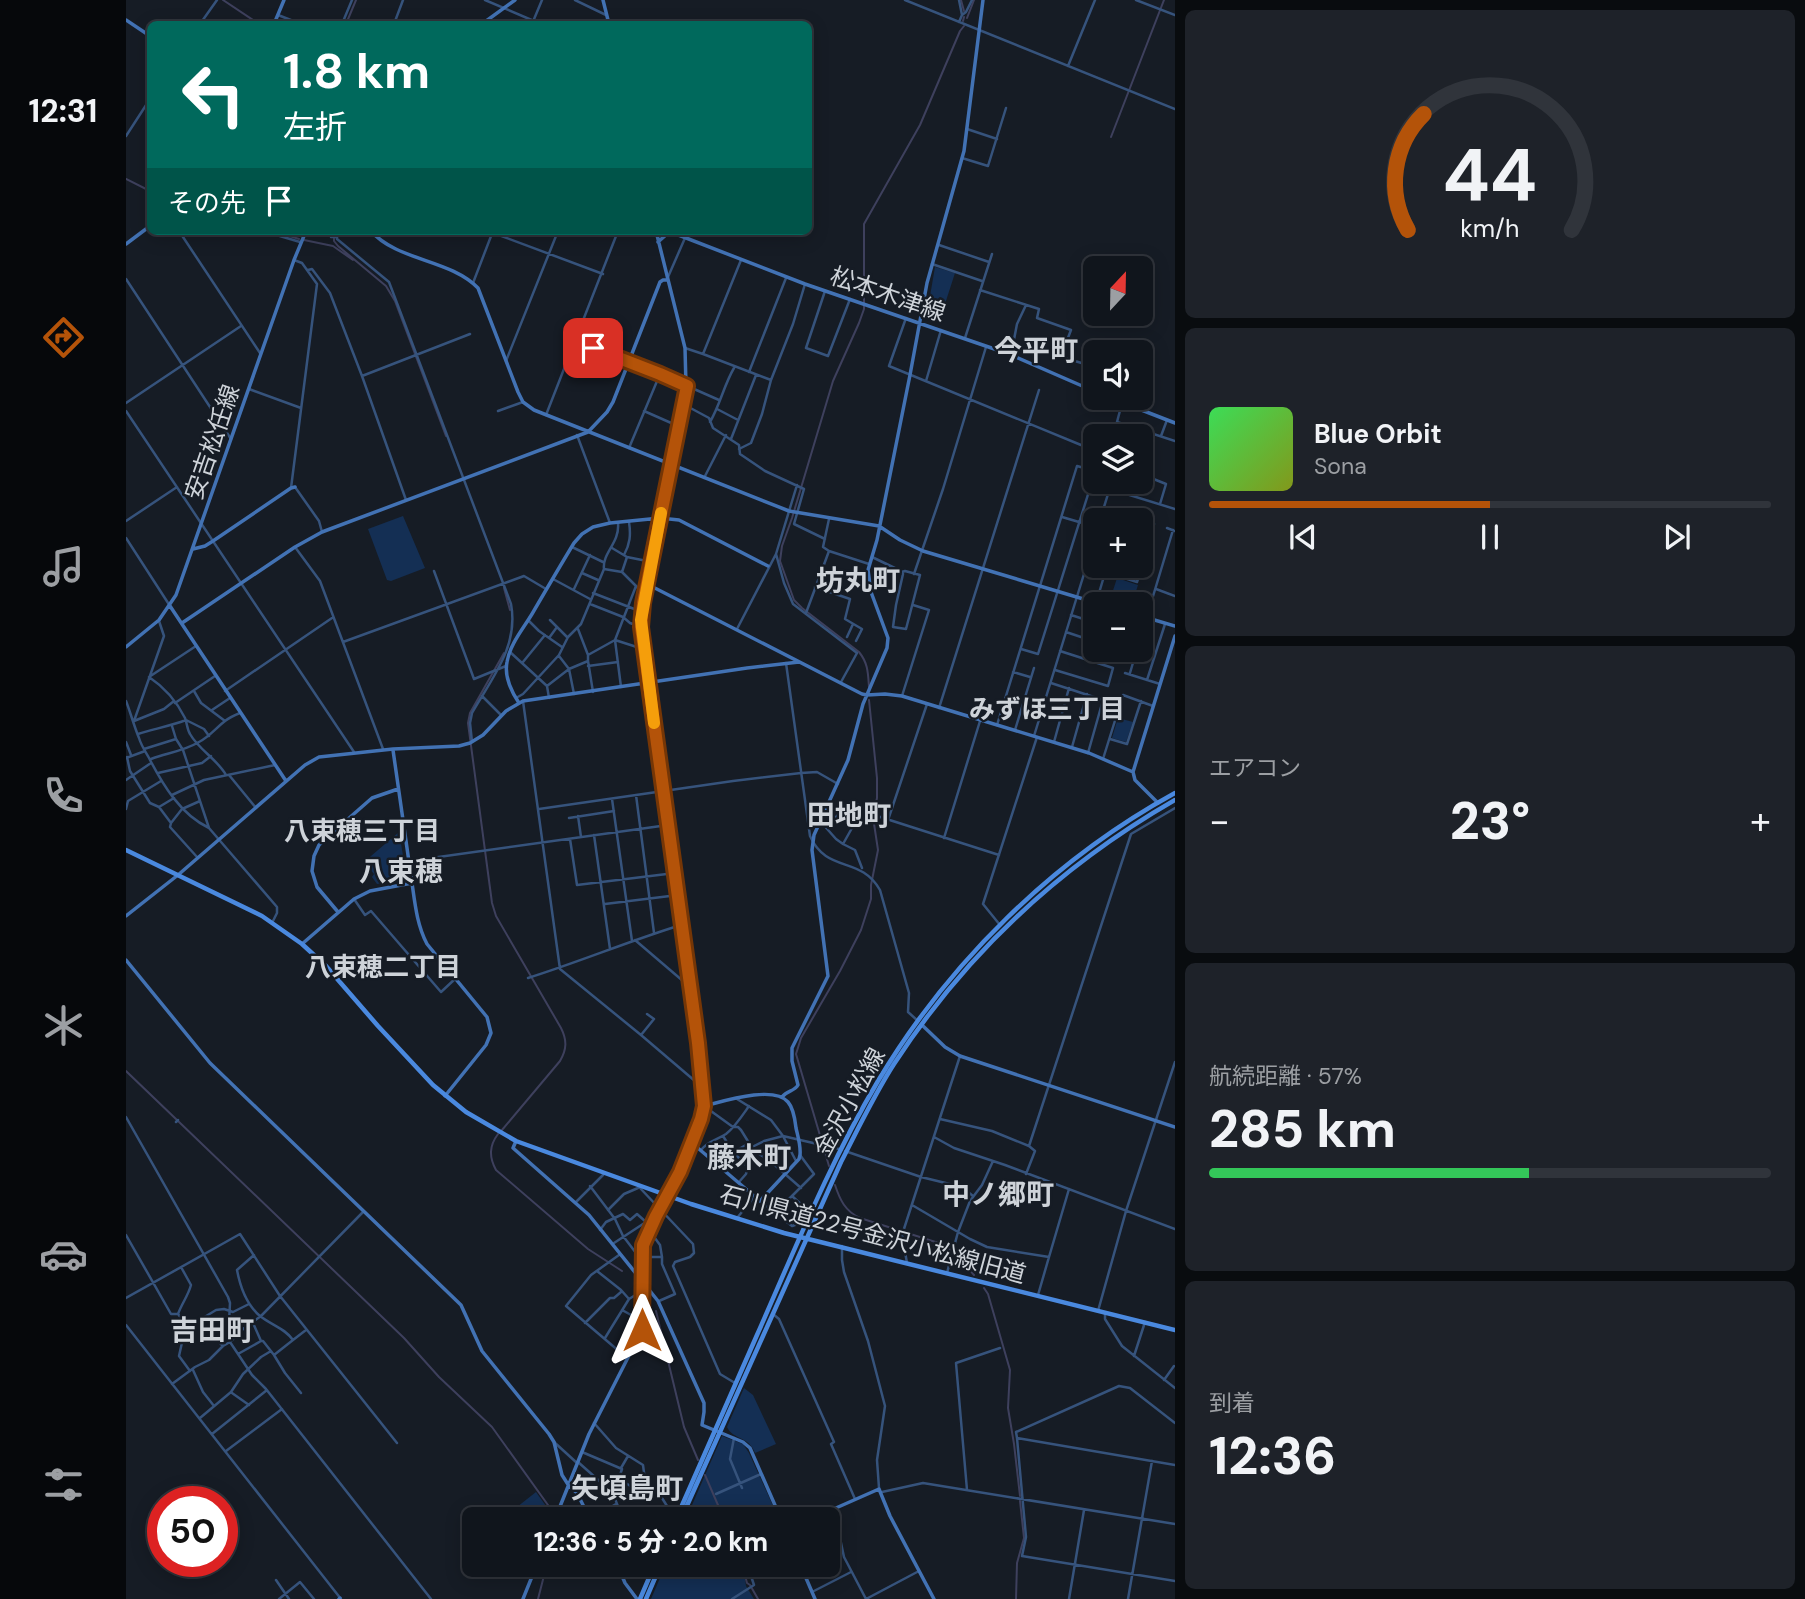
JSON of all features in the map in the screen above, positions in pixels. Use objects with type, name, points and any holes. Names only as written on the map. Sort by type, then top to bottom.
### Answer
[{"type":"main road","name":"金沢小松線","points":[[920,1023],[979,953],[1033,900],[1094,851],[1175,793]]},
{"type":"main road","name":"金沢小松線","points":[[683,1507],[877,1082],[984,940],[1022,903],[1069,863],[1146,808],[1159,807],[1175,800]]},
{"type":"main road","name":"石川県道22号金沢小松線旧道","points":[[126,850],[223,896],[272,923],[302,944],[326,966],[418,1070],[445,1096],[466,1112],[516,1141],[736,1219],[1175,1330]]},
{"type":"main road","name":"金沢小松線","points":[[717,1432],[735,1383],[799,1237],[844,1151]]},
{"type":"main road","points":[[638,1599],[649,1577]]},
{"type":"main road","points":[[646,1599],[655,1577]]},
{"type":"street","points":[[202,21],[216,0]]},
{"type":"street","points":[[275,21],[284,0]]},
{"type":"street","points":[[343,21],[352,0]]},
{"type":"street","points":[[395,21],[403,0]]},
{"type":"street","points":[[485,0],[529,21]]},
{"type":"street","points":[[486,21],[515,0]]},
{"type":"street","points":[[534,21],[542,0]]},
{"type":"street","points":[[575,0],[606,15]]},
{"type":"street","points":[[603,0],[608,21]]},
{"type":"street","points":[[905,0],[1175,109]]},
{"type":"street","points":[[959,0],[962,15]]},
{"type":"street","points":[[959,22],[972,0]]},
{"type":"street","points":[[782,1097],[798,1085],[792,1048],[828,976],[814,870],[813,842],[848,760],[863,704],[887,648],[888,638],[872,593],[868,570],[911,375],[927,282],[962,158],[984,0]]},
{"type":"street","points":[[1068,66],[1095,0]]},
{"type":"street","points":[[1136,0],[1175,15]]},
{"type":"street","points":[[278,15],[293,21]]},
{"type":"street","points":[[126,20],[147,35]]},
{"type":"street","points":[[126,136],[147,104]]},
{"type":"street","points":[[962,158],[988,166],[1006,108]]},
{"type":"street","points":[[967,129],[997,139]]},
{"type":"street","points":[[126,244],[147,228]]},
{"type":"street","points":[[182,235],[261,354]]},
{"type":"street","points":[[277,235],[301,242]]},
{"type":"street","name":"安吉松任線","points":[[126,647],[159,621],[176,595],[304,235]]},
{"type":"street","points":[[330,235],[389,282],[415,356],[464,477],[514,618],[510,645],[472,713],[470,743]]},
{"type":"street","points":[[375,235],[383,242],[466,278],[478,288],[506,362],[527,406],[793,512],[879,526],[923,551],[1083,599]]},
{"type":"street","points":[[473,283],[490,235]]},
{"type":"street","points":[[498,235],[603,274]]},
{"type":"street","points":[[506,362],[556,235]]},
{"type":"street","points":[[546,415],[617,235]]},
{"type":"street","points":[[560,1507],[594,1423],[642,1330],[643,1245],[692,1143],[704,1106],[641,627],[647,584],[687,386],[685,348],[655,235]]},
{"type":"street","points":[[658,242],[666,235]]},
{"type":"street","name":"松本木津線","points":[[678,235],[805,284],[986,346],[1083,386]]},
{"type":"street","points":[[667,280],[685,238]]},
{"type":"street","points":[[938,245],[989,262]]},
{"type":"street","points":[[964,339],[992,254]]},
{"type":"street","points":[[294,260],[302,263],[317,284],[300,408],[293,487],[319,521],[322,532]]},
{"type":"street","points":[[704,354],[741,260]]},
{"type":"street","points":[[932,264],[983,281]]},
{"type":"street","points":[[308,270],[312,269],[330,293],[406,500]]},
{"type":"street","points":[[749,372],[786,277]]},
{"type":"street","points":[[126,279],[231,439]]},
{"type":"street","points":[[182,623],[295,547],[322,532],[588,432],[613,402],[660,282],[667,280]]},
{"type":"street","points":[[739,449],[751,443],[805,284]]},
{"type":"street","points":[[980,290],[1039,309],[1037,318],[1071,330],[1061,356],[1083,363]]},
{"type":"street","points":[[825,291],[806,348],[828,356],[850,299]]},
{"type":"street","points":[[1010,355],[1017,324],[1026,305]]},
{"type":"street","points":[[906,318],[890,366],[1081,445]]},
{"type":"street","points":[[126,403],[241,326]]},
{"type":"street","points":[[926,381],[941,330]]},
{"type":"street","points":[[362,376],[470,334]]},
{"type":"street","points":[[575,341],[719,400]]},
{"type":"street","points":[[914,574],[986,346]]},
{"type":"street","points":[[685,348],[771,380]]},
{"type":"street","points":[[710,422],[735,367]]},
{"type":"street","points":[[629,448],[660,374]]},
{"type":"street","points":[[731,439],[756,375]]},
{"type":"street","points":[[249,389],[300,408]]},
{"type":"street","points":[[939,708],[1039,390]]},
{"type":"street","points":[[498,411],[523,401]]},
{"type":"street","points":[[683,404],[709,418],[713,428],[739,445],[740,454],[765,471],[804,489],[776,554],[737,629]]},
{"type":"street","points":[[717,409],[738,420]]},
{"type":"street","points":[[1120,410],[1117,422],[1175,441]]},
{"type":"street","points":[[1141,410],[1175,423]]},
{"type":"street","points":[[126,411],[354,752]]},
{"type":"street","points":[[644,411],[678,426]]},
{"type":"street","points":[[1161,436],[1167,420]]},
{"type":"street","points":[[577,435],[610,523]]},
{"type":"street","points":[[704,478],[726,435]]},
{"type":"street","points":[[997,725],[1077,466],[1083,467]]},
{"type":"street","points":[[1153,479],[1166,484],[1160,504]]},
{"type":"street","points":[[799,486],[793,512],[794,524],[825,540]]},
{"type":"street","points":[[126,521],[177,487]]},
{"type":"street","points":[[193,550],[213,541],[293,487]]},
{"type":"street","points":[[1021,649],[1037,656],[1088,494]]},
{"type":"street","points":[[1127,494],[1175,509]]},
{"type":"street","points":[[1062,517],[1083,523]]},
{"type":"street","points":[[703,1088],[560,969],[521,702],[516,698],[508,680],[506,666],[510,652],[572,547],[582,534],[593,527],[660,518],[679,520],[768,566]]},
{"type":"street","points":[[829,519],[823,547],[869,564]]},
{"type":"street","points":[[622,572],[631,531],[629,522]]},
{"type":"street","points":[[516,698],[523,694],[559,655],[568,637],[581,624],[604,569],[603,562],[620,528],[618,523]]},
{"type":"street","points":[[1153,596],[1174,531],[1167,528]]},
{"type":"street","points":[[126,538],[286,781]]},
{"type":"street","points":[[295,547],[320,581],[383,750]]},
{"type":"street","points":[[572,547],[603,562]]},
{"type":"street","points":[[612,548],[626,556],[652,562]]},
{"type":"street","points":[[806,613],[829,551]]},
{"type":"street","points":[[776,554],[792,603],[857,653],[841,682]]},
{"type":"street","points":[[574,589],[590,555]]},
{"type":"street","points":[[872,557],[902,572],[920,575],[906,629],[893,626],[902,572]]},
{"type":"street","points":[[604,569],[622,572],[645,595]]},
{"type":"street","points":[[434,571],[474,679],[506,666]]},
{"type":"street","points":[[581,573],[598,580]]},
{"type":"street","points":[[343,642],[524,576],[546,589]]},
{"type":"street","points":[[1000,925],[983,904],[1083,576]]},
{"type":"street","points":[[1123,578],[1137,582],[1138,578]]},
{"type":"street","points":[[552,579],[574,589],[589,602],[641,627]]},
{"type":"street","points":[[647,584],[867,695],[902,696],[1072,747],[1133,772]]},
{"type":"street","points":[[621,687],[615,640],[636,586]]},
{"type":"street","points":[[815,587],[850,599],[845,619],[862,629],[856,641]]},
{"type":"street","points":[[1156,589],[1174,595],[1175,590]]},
{"type":"street","points":[[593,593],[642,612]]},
{"type":"street","points":[[902,696],[929,610],[913,604]]},
{"type":"street","points":[[1071,615],[1083,619]]},
{"type":"street","points":[[225,691],[334,617]]},
{"type":"street","points":[[528,620],[562,647]]},
{"type":"street","points":[[550,620],[568,637]]},
{"type":"street","points":[[1153,620],[1175,626]]},
{"type":"street","points":[[134,721],[164,636],[159,621]]},
{"type":"street","points":[[847,637],[853,624]]},
{"type":"street","points":[[1147,680],[1165,624]]},
{"type":"street","points":[[549,638],[557,627]]},
{"type":"street","points":[[578,628],[589,656],[593,692]]},
{"type":"street","points":[[1066,632],[1083,638]]},
{"type":"street","points":[[523,663],[545,635]]},
{"type":"street","points":[[1161,816],[1159,807],[1135,780],[1133,772],[1175,636]]},
{"type":"street","points":[[615,640],[644,650]]},
{"type":"street","points":[[589,656],[615,640]]},
{"type":"street","points":[[149,677],[195,646]]},
{"type":"street","points":[[1054,670],[1108,686],[1113,668],[1059,651]]},
{"type":"street","points":[[510,652],[547,686],[549,698]]},
{"type":"street","points":[[559,655],[569,669],[574,694]]},
{"type":"street","points":[[547,686],[569,669],[588,661]]},
{"type":"street","points":[[589,666],[618,662]]},
{"type":"street","points":[[126,916],[178,875],[286,781],[319,757],[354,752],[459,746],[470,743],[483,734],[501,715],[521,702],[799,662]]},
{"type":"street","points":[[1132,662],[1127,674],[1160,684]]},
{"type":"street","points":[[786,663],[810,836],[824,856],[862,870],[880,890],[909,993],[908,1012],[945,1047],[960,1056],[1175,1126]]},
{"type":"street","points":[[1015,730],[1034,668]]},
{"type":"street","points":[[1013,672],[1031,677]]},
{"type":"street","points":[[134,721],[164,709],[215,676]]},
{"type":"street","points":[[149,677],[169,693],[186,720],[189,733],[256,808]]},
{"type":"street","points":[[1051,683],[1103,700],[1088,753]]},
{"type":"street","points":[[1054,742],[1069,688]]},
{"type":"street","points":[[194,691],[201,703],[225,721]]},
{"type":"street","points":[[1072,747],[1087,694]]},
{"type":"street","points":[[1103,759],[1123,695],[1153,706]]},
{"type":"street","points":[[482,696],[501,715]]},
{"type":"street","points":[[212,710],[230,698]]},
{"type":"street","points":[[126,701],[144,750],[161,781],[182,809],[208,828]]},
{"type":"street","points":[[1110,739],[1127,744],[1141,701]]},
{"type":"street","points":[[888,820],[927,704]]},
{"type":"street","points":[[126,780],[150,761],[197,743],[240,713]]},
{"type":"street","points":[[138,734],[186,720],[204,729],[209,736]]},
{"type":"street","points":[[944,838],[980,721]]},
{"type":"street","points":[[172,726],[183,750],[208,828],[277,907],[272,923]]},
{"type":"street","points":[[128,757],[176,739]]},
{"type":"street","points":[[126,742],[130,771],[143,792],[150,803],[159,807],[171,823],[170,827],[198,857]]},
{"type":"street","points":[[393,749],[416,911],[422,934],[436,958],[487,1017],[491,1033],[486,1045],[445,1096]]},
{"type":"street","points":[[157,774],[202,763],[211,756]]},
{"type":"street","points":[[159,807],[204,780],[275,765]]},
{"type":"street","points":[[538,809],[801,773],[817,772],[838,784]]},
{"type":"street","points":[[126,809],[127,800],[161,781]]},
{"type":"street","points":[[338,912],[317,887],[312,871],[319,845],[372,798],[398,789]]},
{"type":"street","points":[[636,795],[654,933]]},
{"type":"street","points":[[612,798],[633,941],[690,987]]},
{"type":"street","points":[[171,823],[182,809],[200,801]]},
{"type":"street","points":[[825,827],[852,801],[860,806],[861,812],[843,844]]},
{"type":"street","points":[[1029,1146],[1131,834],[1175,808]]},
{"type":"street","points":[[569,818],[614,811]]},
{"type":"street","points":[[861,812],[999,855]]},
{"type":"street","points":[[578,816],[581,837]]},
{"type":"street","points":[[820,821],[843,844],[855,850],[862,870]]},
{"type":"street","points":[[410,861],[668,825]]},
{"type":"street","points":[[594,835],[610,949]]},
{"type":"street","points":[[569,839],[577,886],[675,873]]},
{"type":"street","points":[[302,944],[354,899],[370,891],[412,883]]},
{"type":"street","points":[[603,904],[678,895]]},
{"type":"street","points":[[354,899],[365,915],[371,911],[441,992],[455,979]]},
{"type":"street","points":[[530,978],[681,925]]},
{"type":"street","points":[[126,960],[210,1063],[461,1305],[482,1351],[554,1442],[614,1494]]},
{"type":"street","points":[[641,1034],[654,1019],[647,1014]]},
{"type":"street","points":[[907,1263],[902,1235],[960,1056]]},
{"type":"street","points":[[1098,1311],[1126,1211],[1175,1062]]},
{"type":"street","points":[[704,1106],[765,1094],[777,1095],[789,1103],[794,1113],[800,1155],[814,1174],[775,1212]]},
{"type":"street","points":[[737,1099],[771,1120],[783,1136],[796,1162]]},
{"type":"street","points":[[704,1106],[733,1127],[738,1127],[754,1151],[769,1160],[801,1188]]},
{"type":"street","points":[[701,1150],[706,1144],[723,1136],[750,1106]]},
{"type":"street","points":[[126,1116],[228,1297],[231,1340],[248,1370],[267,1390],[431,1599]]},
{"type":"street","points":[[940,1119],[992,1131],[1029,1146],[1035,1151],[1026,1174]]},
{"type":"street","points":[[723,1136],[733,1152],[748,1167],[739,1182]]},
{"type":"street","points":[[752,1147],[783,1136],[820,1143],[921,1177],[962,1187],[973,1196]]},
{"type":"street","points":[[934,1137],[954,1148],[1175,1229]]},
{"type":"street","points":[[516,1141],[513,1148],[589,1214],[658,1301],[704,1403],[702,1425],[743,1442],[750,1448],[776,1507]]},
{"type":"street","points":[[692,1143],[792,1226],[795,1225],[803,1206],[792,1196]]},
{"type":"street","points":[[716,1163],[749,1143]]},
{"type":"street","points":[[761,1201],[800,1155]]},
{"type":"street","points":[[947,1273],[958,1232],[973,1196],[982,1185],[993,1161]]},
{"type":"street","points":[[576,1202],[605,1173]]},
{"type":"street","points":[[590,1186],[636,1253],[643,1257],[662,1257]]},
{"type":"street","points":[[608,1210],[624,1194],[640,1187],[693,1244],[694,1253],[675,1262],[673,1266],[720,1374],[735,1383]]},
{"type":"street","points":[[1038,1296],[1069,1189]]},
{"type":"street","points":[[736,1219],[755,1196]]},
{"type":"street","points":[[912,1205],[987,1247],[1049,1257]]},
{"type":"street","points":[[172,1384],[209,1360],[261,1316],[363,1212]]},
{"type":"street","points":[[600,1230],[607,1222],[623,1214],[630,1220],[637,1214],[646,1222]]},
{"type":"street","points":[[612,1245],[656,1216]]},
{"type":"street","points":[[649,1230],[660,1245],[662,1264],[675,1294],[658,1301]]},
{"type":"street","points":[[126,1298],[240,1234],[280,1296],[397,1443]]},
{"type":"street","points":[[126,1235],[171,1314],[178,1314]]},
{"type":"street","points":[[842,1246],[844,1272],[868,1341],[885,1406],[877,1460],[880,1491],[890,1516],[934,1599]]},
{"type":"street","points":[[254,1255],[237,1270],[249,1304],[261,1316],[289,1334],[293,1340]]},
{"type":"street","points":[[620,1255],[592,1275],[566,1306],[627,1358]]},
{"type":"street","points":[[178,1314],[188,1297],[191,1285],[181,1267]]},
{"type":"street","points":[[597,1271],[629,1299]]},
{"type":"street","points":[[585,1323],[610,1298],[622,1291]]},
{"type":"street","points":[[604,1339],[629,1299],[642,1291]]},
{"type":"street","points":[[214,1406],[179,1356],[185,1329],[216,1310],[239,1311],[249,1304]]},
{"type":"street","points":[[622,1310],[642,1321]]},
{"type":"street","points":[[1105,1313],[1105,1319],[1122,1346],[1175,1388]]},
{"type":"street","points":[[178,1314],[188,1327]]},
{"type":"street","points":[[773,1314],[779,1319],[834,1442],[831,1444],[855,1499]]},
{"type":"street","points":[[198,1322],[223,1346]]},
{"type":"street","points":[[1134,1356],[1145,1322]]},
{"type":"street","points":[[253,1323],[261,1341],[301,1394]]},
{"type":"street","points":[[126,1325],[340,1599]]},
{"type":"street","points":[[274,1355],[307,1330]]},
{"type":"street","points":[[238,1354],[261,1341]]},
{"type":"street","points":[[967,1490],[956,1363],[1000,1348]]},
{"type":"street","points":[[199,1418],[231,1392],[248,1370],[271,1351]]},
{"type":"street","points":[[1164,1380],[1174,1366]]},
{"type":"street","points":[[1175,1423],[1130,1388],[1119,1386],[1016,1432],[1026,1537],[1022,1556],[1175,1581]]},
{"type":"street","points":[[212,1434],[267,1390]]},
{"type":"street","points":[[231,1392],[249,1405]]},
{"type":"street","points":[[226,1452],[282,1409]]},
{"type":"street","points":[[594,1423],[616,1448],[643,1465],[646,1487],[662,1498],[668,1507]]},
{"type":"street","points":[[734,1438],[730,1459],[741,1486]]},
{"type":"street","points":[[1017,1438],[1175,1465]]},
{"type":"street","points":[[554,1442],[562,1475],[585,1507]]},
{"type":"street","points":[[582,1452],[621,1468]]},
{"type":"street","points":[[618,1507],[614,1494],[621,1468],[628,1456]]},
{"type":"street","points":[[1128,1599],[1152,1461]]},
{"type":"street","points":[[716,1494],[741,1486],[761,1474]]},
{"type":"street","points":[[619,1479],[636,1490],[646,1487]]},
{"type":"street","points":[[840,1507],[880,1491],[923,1483],[1175,1524]]},
{"type":"street","points":[[611,1507],[616,1504]]},
{"type":"street","points":[[1069,1599],[1084,1510]]},
{"type":"street","points":[[840,1538],[844,1557],[866,1599],[919,1571]]},
{"type":"street","points":[[812,1592],[851,1572]]},
{"type":"street","points":[[523,1599],[532,1577]]},
{"type":"street","points":[[623,1577],[638,1599]]},
{"type":"street","points":[[732,1599],[753,1587],[751,1577]]},
{"type":"street","points":[[806,1577],[815,1599]]},
{"type":"street","points":[[276,1580],[289,1599]]},
{"type":"street","points":[[279,1599],[300,1582],[314,1599]]},
{"type":"shaded area","points":[[935,267],[955,273],[944,307],[929,302]]},
{"type":"shaded area","points":[[403,516],[425,568],[391,581],[387,580],[368,529]]},
{"type":"shaded area","points":[[1117,578],[1138,585],[1136,592],[1113,592]]},
{"type":"shaded area","points":[[1118,718],[1133,722],[1126,742],[1112,738]]},
{"type":"shaded area","points":[[399,832],[407,879],[377,884],[372,877],[374,874],[364,862]]},
{"type":"shaded area","points":[[744,1388],[753,1395],[776,1444],[755,1453],[749,1444],[727,1427]]},
{"type":"shaded area","points":[[722,1436],[743,1444],[774,1507],[691,1507]]},
{"type":"shaded area","points":[[536,1492],[547,1507],[517,1507]]},
{"type":"shaded area","points":[[660,1577],[745,1577],[746,1586],[754,1599],[651,1599]]},
{"type":"waterway","points":[[223,0],[254,21]]},
{"type":"waterway","points":[[347,21],[356,0]]},
{"type":"waterway","points":[[961,0],[964,11]]},
{"type":"waterway","points":[[967,18],[974,0]]},
{"type":"waterway","points":[[1111,137],[1164,0]]},
{"type":"waterway","points":[[963,21],[964,17]]},
{"type":"waterway","points":[[869,687],[866,664],[859,652],[794,600],[780,561],[782,546],[833,381],[864,309],[864,224],[920,125],[964,26]]},
{"type":"waterway","points":[[126,179],[147,190]]},
{"type":"waterway","points":[[286,235],[299,239]]},
{"type":"waterway","points":[[334,235],[338,246],[386,286],[395,301],[446,436]]},
{"type":"waterway","points":[[304,240],[333,246],[353,260]]},
{"type":"waterway","points":[[504,588],[510,610]]},
{"type":"waterway","points":[[502,1130],[560,1061],[565,1044],[561,1028],[496,916],[492,903],[468,723],[470,713],[504,653]]},
{"type":"waterway","points":[[829,1166],[796,1054],[801,1038],[861,930],[871,899],[878,850],[873,817],[877,778],[869,700]]},
{"type":"waterway","points":[[126,1071],[404,1338],[439,1377],[492,1427],[549,1507]]},
{"type":"waterway","points":[[498,1134],[491,1152],[496,1170],[588,1249],[622,1271]]},
{"type":"waterway","points":[[835,1185],[850,1212],[860,1218],[945,1245],[974,1275]]},
{"type":"waterway","points":[[984,1288],[1010,1370],[1008,1408],[1020,1496]]},
{"type":"waterway","points":[[656,1311],[684,1427],[698,1460]]},
{"type":"waterway","points":[[705,1475],[719,1507]]},
{"type":"waterway","points":[[1016,1599],[1017,1563],[1024,1538],[1020,1501]]},
{"type":"waterway","points":[[538,1599],[544,1577]]},
{"type":"waterway","points":[[745,1577],[758,1599]]},
{"type":"slow traffic","points":[[654,723],[641,620],[661,513]]},
{"type":"district","name":"今平町","points":[[1036,350]]},
{"type":"district","name":"坊丸町","points":[[858,580]]},
{"type":"district","name":"みずほ三丁目","points":[[1047,709]]},
{"type":"district","name":"田地町","points":[[849,815]]},
{"type":"district","name":"八束穂三丁目","points":[[362,831]]},
{"type":"district","name":"八束穂","points":[[401,871]]},
{"type":"district","name":"八束穂二丁目","points":[[383,967]]},
{"type":"district","name":"藤木町","points":[[749,1157]]},
{"type":"district","name":"中ノ郷町","points":[[998,1194]]},
{"type":"district","name":"吉田町","points":[[212,1330]]},
{"type":"district","name":"矢頃島町","points":[[627,1488]]},
{"type":"route","points":[[593,348],[687,386],[643,603],[641,627],[698,1043],[704,1106],[680,1172],[643,1245],[642,1330]]}]
